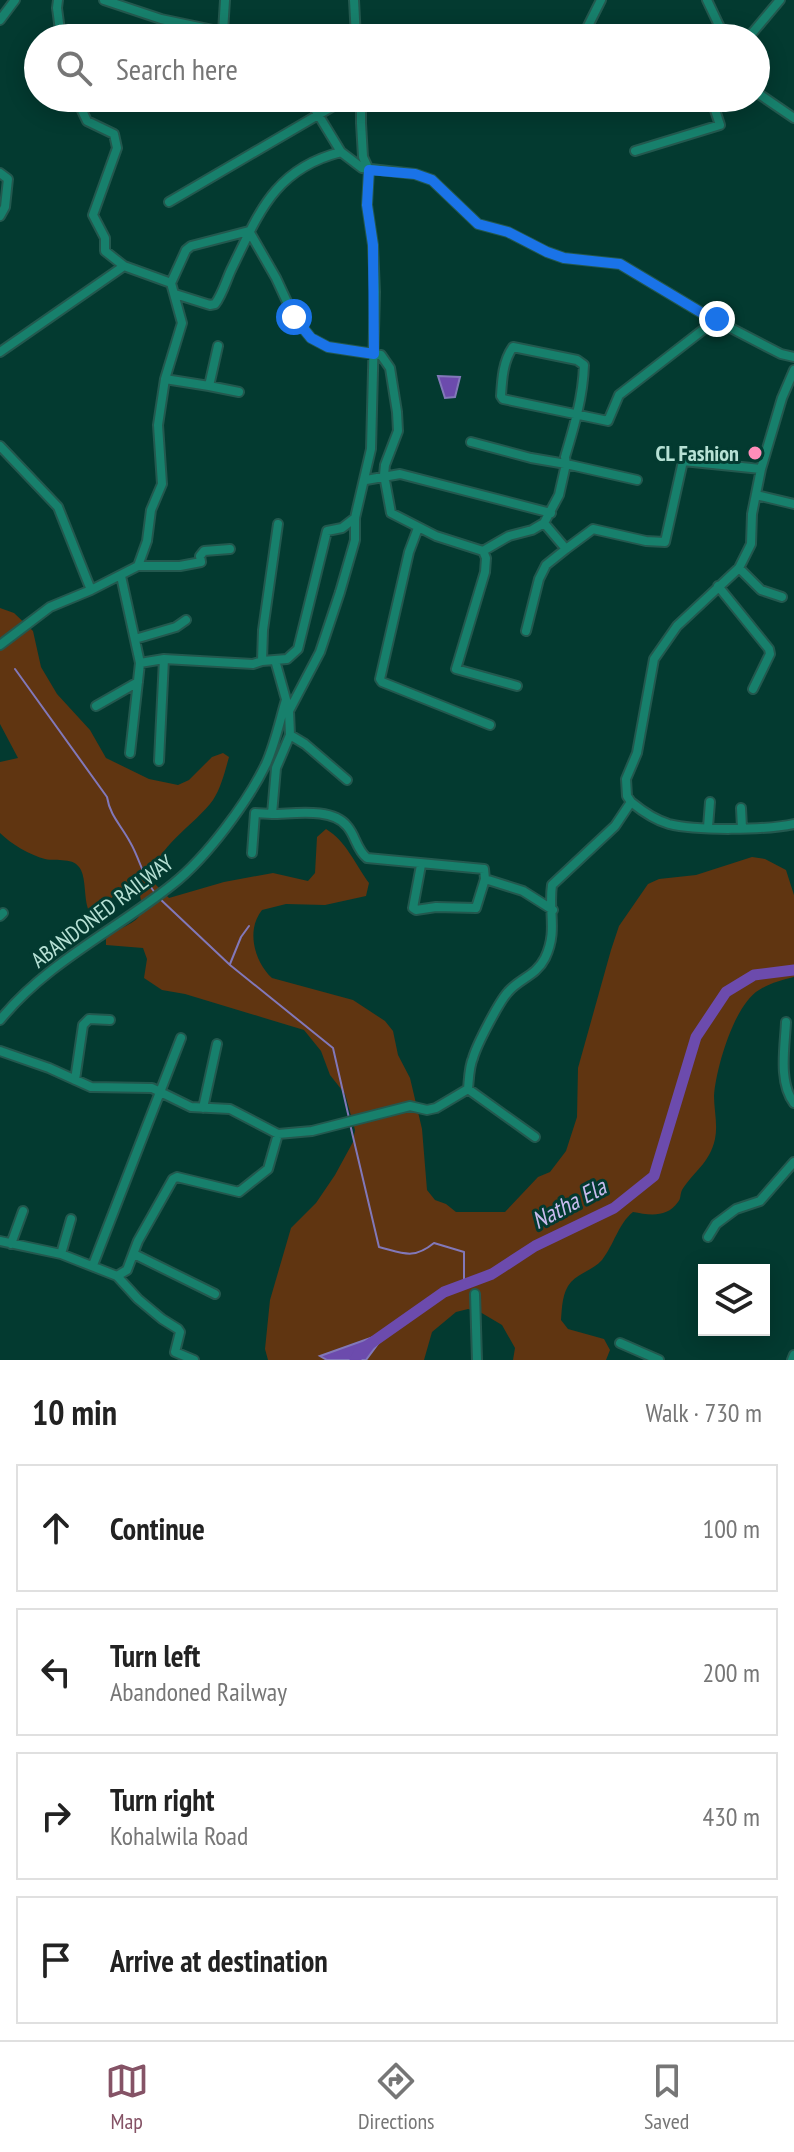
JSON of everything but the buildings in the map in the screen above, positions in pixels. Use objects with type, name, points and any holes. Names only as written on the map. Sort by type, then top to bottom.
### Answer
[{"type":"street","points":[[0,20],[15,0]]},
{"type":"street","points":[[58,0],[59,24]]},
{"type":"street","points":[[104,0],[180,24]]},
{"type":"street","points":[[220,24],[225,0]]},
{"type":"street","points":[[354,0],[355,24]]},
{"type":"street","points":[[589,24],[601,0]]},
{"type":"street","points":[[707,0],[718,24]]},
{"type":"street","points":[[760,24],[780,0]]},
{"type":"street","points":[[770,102],[794,118]]},
{"type":"street","points":[[83,112],[87,121],[114,134],[117,148],[93,215],[105,238],[105,251],[124,266],[171,283]]},
{"type":"street","points":[[316,112],[341,152],[362,168],[415,174],[432,180],[478,224],[508,232],[564,258],[620,264],[702,313],[781,354],[794,357]]},
{"type":"street","points":[[169,202],[323,112]]},
{"type":"street","points":[[289,711],[320,652],[355,540],[355,518],[371,449],[373,245],[367,205],[369,170],[363,157],[361,112]]},
{"type":"street","points":[[635,151],[720,125],[716,112]]},
{"type":"street","points":[[175,294],[215,304],[249,231],[273,192],[292,173],[316,158],[341,152]]},
{"type":"street","points":[[0,173],[8,179],[0,216]]},
{"type":"street","points":[[138,566],[147,541],[151,510],[162,484],[158,425],[165,379],[182,323],[171,283],[186,250],[191,246],[249,231]]},
{"type":"street","points":[[249,231],[294,317],[311,338],[328,347],[384,357],[390,368],[398,431],[384,475],[391,513],[418,528],[483,551],[485,572],[456,669],[517,686]]},
{"type":"street","points":[[0,352],[124,266]]},
{"type":"street","points":[[483,551],[509,536],[532,530],[544,523],[551,513],[559,495],[565,457],[577,415],[583,387],[584,365],[577,360],[513,347],[503,373],[503,399],[577,415],[608,421],[619,395],[717,319]]},
{"type":"street","points":[[209,386],[218,346]]},
{"type":"street","points":[[794,370],[782,398],[761,469],[751,544],[739,568],[677,626],[654,659],[637,753],[626,779],[627,796],[631,802],[669,824],[773,829],[794,824]]},
{"type":"street","points":[[165,379],[239,392]]},
{"type":"street","points":[[471,442],[637,480]]},
{"type":"street","points":[[0,446],[58,507],[91,590]]},
{"type":"street","points":[[526,631],[539,579],[546,565],[593,529],[665,542],[683,461],[761,469]]},
{"type":"street","points":[[366,480],[400,474],[551,513]]},
{"type":"street","points":[[756,495],[794,504]]},
{"type":"street","points":[[140,663],[164,659],[253,664],[287,659],[298,649],[327,531],[342,528],[355,518]]},
{"type":"street","points":[[544,523],[566,549]]},
{"type":"street","points":[[262,661],[263,630],[278,524]]},
{"type":"street","points":[[418,528],[409,552],[380,679],[490,725]]},
{"type":"street","points":[[0,645],[50,607],[138,566],[180,566],[201,562],[200,556],[204,551],[230,549]]},
{"type":"street","points":[[739,568],[761,590],[782,597]]},
{"type":"street","points":[[121,576],[140,663],[130,753]]},
{"type":"street","points":[[718,586],[769,649],[770,654],[753,689]]},
{"type":"street","points":[[135,639],[176,627],[186,620]]},
{"type":"street","points":[[159,761],[164,659]]},
{"type":"street","points":[[272,814],[276,768],[290,735],[289,711],[275,660]]},
{"type":"street","points":[[96,706],[138,682]]},
{"type":"street","name":"ABANDONED RAILWAY","points":[[0,1020],[37,982],[170,887],[204,852],[266,763],[286,700]]},
{"type":"street","points":[[290,735],[347,780]]},
{"type":"street","points":[[468,1089],[473,1058],[506,994],[529,978],[544,961],[551,939],[552,885],[615,826],[631,802]]},
{"type":"street","points":[[708,827],[710,802]]},
{"type":"street","points":[[741,808],[742,828]]},
{"type":"street","points":[[252,853],[255,813],[317,814],[339,819],[348,826],[359,851],[367,858],[484,869],[485,879],[476,908],[413,908],[421,865]]},
{"type":"street","points":[[485,879],[523,891],[553,910]]},
{"type":"street","points":[[75,1080],[83,1025],[89,1019],[110,1020]]},
{"type":"street","points":[[786,1022],[784,1065],[789,1096],[794,1103]]},
{"type":"street","points":[[93,1265],[181,1038]]},
{"type":"street","points":[[203,1108],[217,1044]]},
{"type":"street","points":[[0,1051],[91,1087],[152,1088],[191,1107],[230,1109],[278,1134],[312,1131],[410,1106],[427,1110],[436,1108],[468,1089]]},
{"type":"street","points":[[468,1089],[535,1137]]},
{"type":"street","points":[[117,1276],[127,1270],[138,1241],[175,1177],[239,1192],[268,1169],[278,1134]]},
{"type":"street","points":[[708,1237],[716,1224],[736,1209],[760,1201],[794,1162]]},
{"type":"street","points":[[11,1244],[23,1211]]},
{"type":"street","points":[[61,1254],[71,1219]]},
{"type":"street","points":[[0,1241],[61,1254],[117,1276],[150,1309],[178,1329],[175,1352],[194,1360]]},
{"type":"street","points":[[134,1254],[215,1294]]},
{"type":"street","points":[[475,1294],[477,1360]]},
{"type":"street","points":[[620,1343],[659,1360]]},
{"type":"shaded area","points":[[438,376],[460,377],[455,397],[445,398]]},
{"type":"shaded area","points":[[0,608],[14,613],[33,631],[41,667],[57,694],[90,730],[106,758],[149,779],[178,785],[189,780],[212,757],[223,753],[229,757],[213,800],[168,847],[154,868],[151,880],[169,898],[224,882],[273,873],[308,881],[315,873],[317,837],[326,829],[345,846],[369,883],[366,896],[325,905],[286,904],[262,910],[254,927],[254,945],[261,963],[272,978],[353,1000],[385,1021],[393,1031],[398,1055],[410,1078],[422,1129],[427,1190],[435,1200],[456,1212],[505,1212],[538,1177],[550,1172],[566,1151],[577,1117],[578,1068],[611,950],[619,926],[648,884],[659,879],[696,875],[752,857],[765,859],[786,870],[794,895],[794,977],[759,990],[734,1023],[715,1084],[716,1134],[709,1155],[682,1190],[674,1207],[657,1214],[633,1212],[602,1260],[574,1279],[566,1290],[561,1320],[568,1329],[604,1339],[610,1350],[606,1360],[513,1360],[515,1348],[502,1325],[468,1309],[456,1312],[432,1332],[424,1360],[268,1360],[265,1349],[270,1300],[291,1228],[316,1203],[353,1142],[355,1130],[345,1094],[330,1075],[321,1051],[304,1030],[162,990],[144,978],[147,959],[143,948],[106,945],[110,935],[133,922],[141,913],[138,888],[120,892],[97,912],[88,909],[83,874],[78,866],[70,861],[33,855],[0,833],[0,762],[18,758],[0,724]]},
{"type":"shaded area","points":[[376,1336],[383,1337],[366,1360],[327,1360],[320,1356]]},
{"type":"waterway","points":[[15,669],[107,797],[113,815],[155,893]]},
{"type":"waterway","points":[[159,898],[230,965],[333,1048],[349,1118]]},
{"type":"waterway","points":[[230,964],[249,926]]},
{"type":"waterway","name":"Natha Ela","points":[[355,1360],[360,1351],[444,1292],[492,1274],[535,1246],[614,1208],[654,1176],[696,1037],[726,992],[754,975],[794,970]]},
{"type":"waterway","points":[[350,1124],[379,1247],[414,1253],[434,1243],[464,1252],[464,1285]]},
{"type":"place","name":"CL Fashion","points":[[755,453]]},
{"type":"route","points":[[294,317],[311,338],[328,347],[374,354],[373,245],[367,205],[369,170],[415,174],[432,180],[478,224],[508,232],[564,258],[620,264],[717,319]]}]
